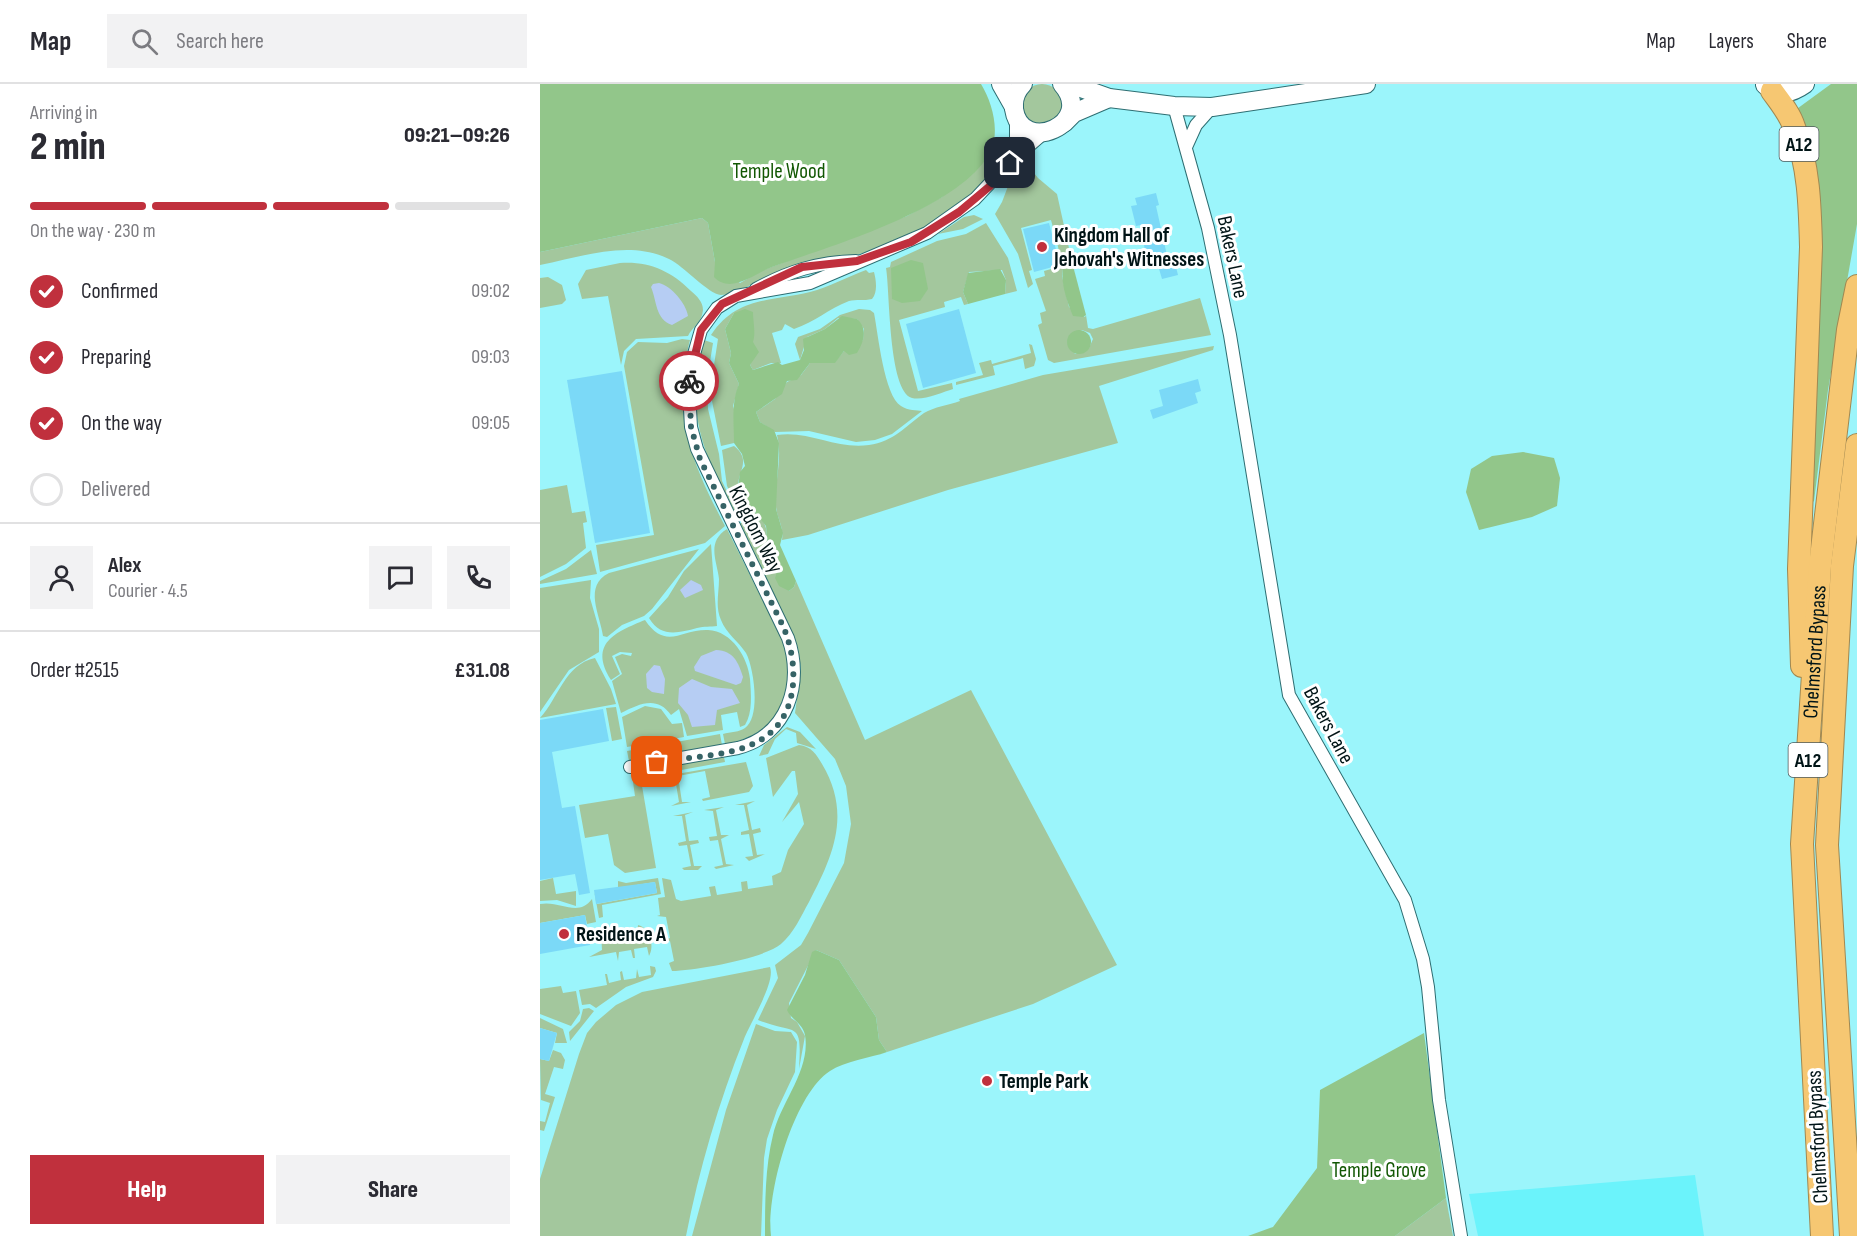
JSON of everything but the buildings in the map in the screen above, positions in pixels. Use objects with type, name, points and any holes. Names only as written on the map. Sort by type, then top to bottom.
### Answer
[{"type":"highway","name":"A12","points":[[1768,87],[1794,125],[1804,164],[1810,202],[1811,247],[1799,592],[1808,755]]},
{"type":"highway","name":"Chelmsford Bypass","points":[[1822,1236],[1802,844],[1820,566],[1848,330],[1857,286]]},
{"type":"highway","name":"Chelmsford Bypass","points":[[1851,1236],[1827,845],[1842,566],[1857,445]]},
{"type":"highway","name":"A12","points":[[1831,757],[1857,564]]},
{"type":"main road","points":[[1001,84],[1015,111],[1030,130],[1044,133],[1064,123],[1074,113],[1109,98]]},
{"type":"main road","points":[[1015,111],[1017,93],[1023,84]]},
{"type":"main road","points":[[1062,84],[1070,102],[1064,123]]},
{"type":"main road","points":[[1070,84],[1109,98],[1174,106],[1212,107],[1366,84]]},
{"type":"main road","points":[[1768,87],[1785,93],[1795,91],[1804,84]]},
{"type":"street","name":"Bakers Lane","points":[[1174,106],[1208,228],[1230,335],[1289,695],[1405,900],[1423,960],[1428,987],[1441,1112],[1461,1236]]},
{"type":"street","points":[[1185,147],[1196,126],[1212,107]]},
{"type":"street","points":[[1010,163],[1016,141],[1015,111]]},
{"type":"street","name":"Kingdom Way","points":[[752,291],[810,284],[857,261],[911,242],[942,224],[982,193],[1010,163],[1044,133]]},
{"type":"street","name":"Kingdom Way","points":[[630,767],[751,745],[774,728],[784,715],[795,674],[791,648],[706,473],[694,438],[690,415],[690,377],[701,330],[722,304],[802,267],[857,261]]},
{"type":"shaded area","points":[[659,283],[673,291],[687,311],[688,316],[672,325],[662,318],[657,309],[651,287]]},
{"type":"shaded area","points":[[691,580],[701,585],[703,590],[685,598],[680,590]]},
{"type":"shaded area","points":[[716,650],[734,658],[743,677],[741,683],[736,685],[695,671],[694,667],[701,656]]},
{"type":"shaded area","points":[[654,665],[660,666],[665,679],[664,694],[652,692],[647,688],[646,674]]},
{"type":"shaded area","points":[[692,679],[711,687],[732,689],[740,703],[717,710],[715,725],[692,727],[688,715],[678,703],[679,688]]},
{"type":"shaded area","points":[[1695,1175],[1704,1236],[1478,1236],[1469,1194]]},
{"type":"green space","name":"Temple Wood","points":[[540,84],[981,84],[994,116],[995,134],[991,150],[976,171],[954,190],[925,207],[860,236],[772,267],[743,281],[728,284],[714,277],[715,262],[708,223],[702,218],[540,252]]},
{"type":"green space","points":[[1042,84],[1050,85],[1056,90],[1061,96],[1061,112],[1056,118],[1050,123],[1042,124],[1034,123],[1028,118],[1023,112],[1022,104],[1023,96],[1028,90],[1034,85]]},
{"type":"green space","points":[[1831,84],[1857,84],[1857,224],[1828,390],[1814,501],[1810,504],[1818,287],[1794,111]]},
{"type":"green space","points":[[994,138],[1006,139],[1005,143],[1011,144],[1000,164],[967,199],[923,228],[878,248],[779,273],[733,293],[721,295],[716,293],[669,259],[638,250],[588,254],[540,265],[540,252],[702,218],[708,223],[715,262],[740,283],[761,271],[907,216],[942,197],[991,149]]},
{"type":"green space","points":[[1026,163],[1038,178],[1057,194],[1072,262],[1064,262],[1062,276],[1069,307],[1085,317],[1086,315],[1088,328],[1093,329],[1200,298],[1211,335],[1054,363],[1048,360],[1038,325],[1042,323],[1040,313],[1046,311],[1035,279],[1045,276],[1044,271],[1062,266],[1056,237],[1061,234],[1055,235],[1051,220],[1021,228],[1032,270],[1029,271],[1033,284],[1028,288],[1018,254],[995,214],[1010,181]],"holes":[[[1082,330],[1090,333],[1093,339],[1089,348],[1075,354],[1067,342],[1070,336]]]},
{"type":"green space","points":[[974,215],[983,219],[963,229],[938,234],[964,217]]},
{"type":"green space","points":[[986,223],[1008,258],[1017,291],[1005,294],[1006,280],[1002,270],[969,272],[963,292],[968,304],[964,305],[961,297],[944,302],[945,307],[899,320],[918,391],[952,383],[953,389],[927,397],[912,398],[904,391],[894,360],[886,268],[890,267],[891,262],[937,241],[966,234]]},
{"type":"green space","points":[[911,260],[923,263],[928,289],[920,301],[902,303],[892,299],[891,268]]},
{"type":"green space","points":[[1065,262],[1072,262],[1086,315],[1083,317],[1073,316],[1068,304],[1062,275]]},
{"type":"green space","points":[[620,263],[641,264],[667,273],[695,295],[703,307],[701,318],[688,336],[636,339],[624,351],[621,365],[608,296],[582,299],[578,284],[586,270]]},
{"type":"green space","points":[[1000,269],[1006,280],[1005,294],[968,304],[963,292],[968,273]]},
{"type":"green space","points":[[866,270],[869,273],[874,272],[875,275],[876,289],[872,299],[849,301],[802,326],[794,329],[785,324],[782,330],[772,333],[781,363],[771,363],[753,370],[750,365],[753,315],[734,313],[725,329],[731,353],[729,363],[739,384],[733,406],[736,415],[734,443],[721,446],[710,391],[718,339],[711,335],[721,322],[732,313],[743,307],[817,290]]},
{"type":"green space","points":[[548,277],[562,285],[566,300],[562,304],[540,308],[540,278]]},
{"type":"green space","points":[[745,309],[753,312],[753,342],[759,352],[750,365],[753,370],[778,362],[782,365],[800,360],[804,350],[803,339],[825,329],[842,316],[857,319],[864,331],[862,344],[857,353],[849,355],[844,351],[835,363],[810,363],[797,380],[787,381],[782,394],[756,412],[760,422],[774,430],[779,443],[776,509],[783,533],[780,545],[796,581],[794,587],[789,591],[779,586],[775,578],[779,566],[776,554],[768,547],[766,526],[755,512],[746,507],[738,488],[740,472],[745,466],[742,454],[734,443],[734,406],[739,384],[729,363],[731,353],[725,329],[734,313]]},
{"type":"green space","points":[[859,309],[870,310],[874,313],[886,377],[895,400],[904,408],[922,411],[892,434],[875,440],[856,442],[809,431],[775,432],[760,422],[756,412],[775,399],[787,382],[801,375],[810,363],[834,363],[844,351],[863,340],[864,329],[857,319],[838,318],[825,329],[807,337],[800,360],[795,344],[798,337],[820,329],[840,315]]},
{"type":"green space","points":[[1079,330],[1088,333],[1091,342],[1088,351],[1079,354],[1070,351],[1067,342],[1070,333]]},
{"type":"green space","points":[[682,339],[690,340],[684,366],[682,391],[688,437],[703,481],[725,526],[705,543],[600,572],[596,545],[654,535],[624,366],[627,352],[638,342],[667,343]]},
{"type":"green space","points":[[704,340],[713,343],[707,380],[708,409],[719,454],[722,481],[740,519],[737,521],[707,454],[697,413],[698,367]]},
{"type":"green space","points":[[1029,344],[1032,345],[1036,359],[1034,366],[1025,369],[1023,358],[993,366],[995,375],[956,385],[956,382],[983,375],[979,363],[991,360],[992,364],[1031,353]]},
{"type":"green space","points":[[1214,346],[1213,350],[1099,386],[1118,443],[948,490],[808,535],[782,540],[776,507],[779,453],[777,435],[800,435],[846,445],[869,445],[885,441],[924,413],[960,401],[959,399],[1043,375]]},
{"type":"green space","points":[[734,446],[743,457],[738,485],[741,497],[764,523],[768,543],[789,591],[794,587],[796,581],[865,740],[971,690],[1117,965],[1033,1004],[887,1052],[879,1040],[876,1017],[839,960],[816,950],[789,1003],[791,1018],[797,1022],[805,1036],[799,1069],[798,1035],[789,1029],[758,1020],[778,978],[775,965],[801,945],[844,863],[851,824],[846,786],[835,759],[795,713],[801,669],[798,648],[739,524],[745,521],[727,486],[722,450]]},
{"type":"green space","points":[[1523,452],[1554,458],[1560,478],[1557,506],[1532,517],[1479,530],[1466,492],[1471,469],[1492,456]]},
{"type":"green space","points":[[567,485],[572,513],[585,511],[587,522],[583,523],[586,548],[566,564],[540,577],[540,490]]},
{"type":"green space","points":[[727,529],[784,643],[787,679],[785,695],[771,722],[759,732],[725,744],[723,734],[745,728],[750,722],[754,703],[749,660],[723,625],[718,610],[719,579],[714,552],[717,540]]},
{"type":"green space","points":[[711,544],[717,626],[677,632],[659,629],[649,618],[668,597],[684,571]]},
{"type":"green space","points":[[699,549],[652,609],[644,616],[622,625],[607,637],[603,636],[595,601],[597,585],[601,579],[609,573]]},
{"type":"green space","points":[[591,550],[597,574],[540,584],[540,581],[566,569]]},
{"type":"green space","points":[[591,580],[590,598],[599,629],[599,652],[569,670],[540,712],[540,588]]},
{"type":"green space","points":[[645,620],[653,629],[667,637],[708,630],[731,640],[742,655],[749,671],[751,697],[748,720],[745,725],[740,727],[737,712],[721,715],[723,730],[687,736],[679,709],[671,715],[660,705],[647,703],[621,713],[612,681],[622,674],[615,657],[622,654],[631,656],[632,653],[620,652],[612,656],[620,674],[611,680],[605,667],[604,648],[615,635]]},
{"type":"green space","points":[[595,658],[616,704],[540,718],[576,667]]},
{"type":"green space","points":[[645,706],[661,709],[672,724],[682,723],[684,737],[627,747],[622,717]]},
{"type":"green space","points":[[616,707],[622,739],[612,741],[606,708]]},
{"type":"green space","points":[[787,727],[800,732],[816,749],[797,743],[796,733],[786,729],[775,739],[768,754],[759,756],[764,745]]},
{"type":"green space","points":[[720,734],[722,745],[629,761],[627,751]]},
{"type":"green space","points":[[799,745],[810,749],[822,764],[831,782],[836,800],[837,818],[832,851],[818,885],[800,919],[786,940],[760,954],[729,963],[672,971],[669,963],[674,961],[670,941],[663,942],[670,938],[666,917],[657,916],[660,915],[658,898],[665,897],[662,878],[671,880],[676,899],[681,901],[711,896],[709,887],[715,886],[717,895],[742,891],[741,882],[747,881],[748,889],[773,885],[772,876],[781,872],[788,850],[804,824],[799,802],[782,822],[798,794],[795,771],[792,771],[773,797],[766,758]]},
{"type":"green space","points":[[724,757],[725,762],[665,773],[669,766]]},
{"type":"green space","points":[[746,762],[753,786],[749,792],[703,801],[702,799],[710,797],[705,771],[678,776],[682,802],[691,802],[671,806],[679,802],[675,778],[665,776]]},
{"type":"green space","points":[[641,780],[656,868],[625,873],[614,865],[608,834],[585,838],[579,805],[635,796],[633,782]]},
{"type":"green space","points":[[755,801],[747,805],[752,830],[760,828],[761,832],[753,834],[757,855],[765,854],[749,861],[745,857],[753,856],[749,834],[741,835],[741,832],[749,830],[744,805],[735,805]]},
{"type":"green space","points":[[724,807],[716,810],[721,835],[729,835],[721,839],[726,864],[734,865],[716,869],[714,867],[723,865],[718,840],[710,841],[709,837],[717,836],[713,811],[704,810]]},
{"type":"green space","points":[[693,812],[685,815],[689,841],[698,840],[699,843],[690,845],[694,866],[702,866],[698,870],[684,870],[682,868],[691,866],[687,845],[679,846],[678,843],[686,841],[682,816],[673,816]]},
{"type":"green space","points":[[553,878],[556,894],[576,891],[576,906],[557,900],[540,901],[540,881]]},
{"type":"green space","points":[[658,878],[661,894],[602,905],[603,917],[599,918],[594,890],[597,904],[657,893],[655,882],[618,888],[618,881],[626,883]]},
{"type":"green space","points":[[592,899],[596,922],[587,924],[585,915],[540,923],[540,904],[575,908],[587,905]]},
{"type":"green space","points":[[638,925],[646,930],[650,938],[652,947],[649,956],[647,947],[634,949],[635,958],[631,950],[619,952],[618,961],[616,952],[589,957],[602,950],[601,932],[606,931],[609,939],[622,937],[621,928],[623,928],[625,937],[637,935]]},
{"type":"green space","points":[[816,950],[839,960],[876,1017],[879,1040],[887,1052],[850,1062],[830,1071],[817,1083],[804,1101],[785,1147],[778,1172],[773,1196],[771,1236],[765,1236],[766,1185],[770,1147],[777,1123],[804,1061],[806,1048],[804,1031],[787,1010],[805,975],[812,952]]},
{"type":"green space","points":[[650,966],[655,967],[653,977],[626,987],[596,1008],[590,1004],[582,1005],[579,990],[607,985],[605,974],[607,974],[609,983],[621,980],[620,972],[622,971],[624,980],[636,978],[637,969],[639,977],[651,975]]},
{"type":"green space","points":[[770,967],[771,974],[766,992],[744,1039],[718,1111],[703,1161],[686,1236],[540,1236],[540,1179],[579,1054],[587,1033],[596,1022],[616,1005],[642,992]]},
{"type":"green space","points":[[561,986],[563,993],[576,991],[580,1013],[571,1026],[540,1014],[540,989]]},
{"type":"green space","points":[[589,1008],[594,1011],[570,1041],[569,1032],[580,1021],[583,1009]]},
{"type":"green space","points":[[540,1018],[563,1029],[567,1043],[555,1043],[557,1033],[540,1028]]},
{"type":"green space","points":[[756,1024],[775,1031],[791,1032],[797,1042],[795,1072],[777,1110],[767,1139],[764,1158],[761,1236],[692,1236],[726,1110]]},
{"type":"green space","name":"Temple Grove","points":[[1424,1033],[1446,1198],[1395,1236],[1248,1236],[1273,1227],[1317,1168],[1320,1090]]},
{"type":"green space","points":[[553,1050],[561,1053],[565,1060],[563,1069],[554,1067],[545,1094],[555,1097],[544,1131],[540,1130],[540,1121],[545,1122],[550,1103],[541,1100],[540,1059],[549,1061]]},
{"type":"green space","points":[[1446,1198],[1453,1236],[1395,1236]]},
{"type":"way so far","points":[[657,762],[738,748],[760,740],[784,715],[793,689],[795,674],[794,658],[783,626],[700,459],[691,427],[689,381]]},
{"type":"place","name":"Kingdom Hall of Jehovah's Witnesses","points":[[1042,247]]},
{"type":"place","name":"Residence A","points":[[564,934]]},
{"type":"place","name":"Temple Park","points":[[987,1081]]},
{"type":"route","points":[[689,381],[701,330],[712,313],[722,304],[802,267],[839,261],[857,261],[911,242],[959,212],[990,186],[1010,163]]}]
